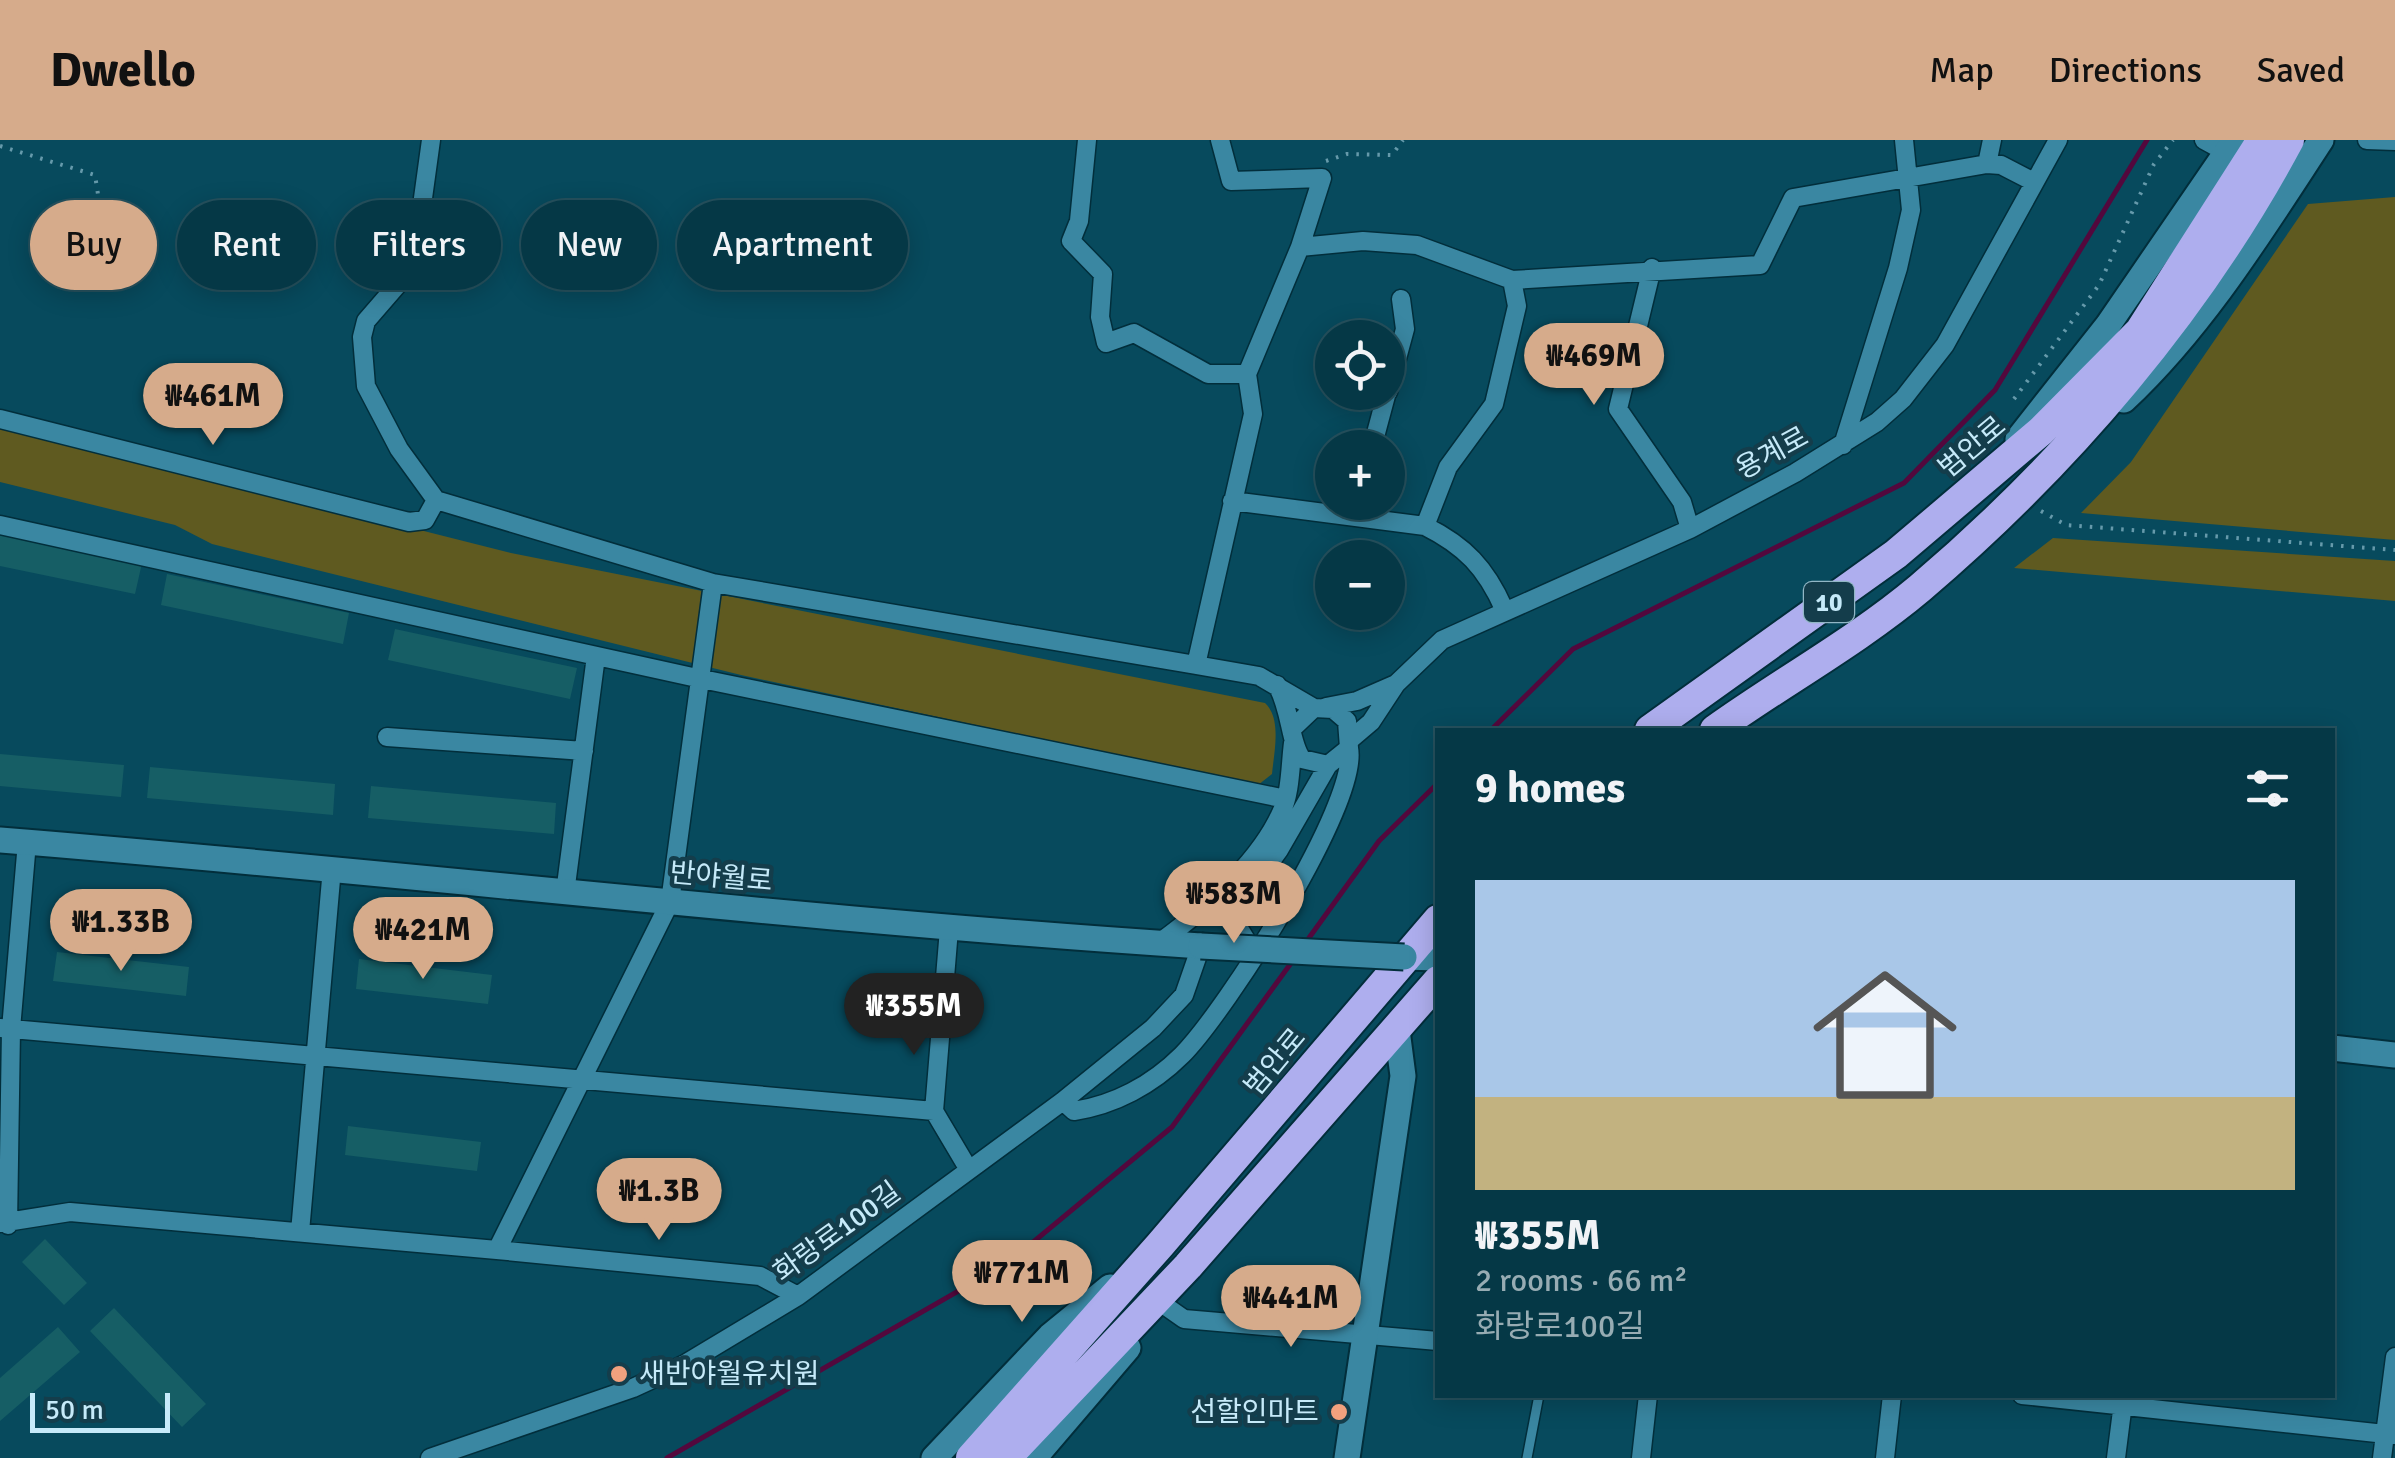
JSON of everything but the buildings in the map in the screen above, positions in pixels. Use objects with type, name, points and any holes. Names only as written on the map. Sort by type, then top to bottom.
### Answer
[{"type":"highway","name":"범안로","points":[[1653,728],[1896,554],[2001,466],[2140,331],[2262,140]]},
{"type":"highway","name":"10","points":[[1718,728],[1917,590],[2055,465],[2236,232],[2289,140]]},
{"type":"highway","name":"범안로","points":[[971,1458],[1160,1246],[1435,923]]},
{"type":"highway","points":[[1006,1458],[1188,1266],[1435,985]]},
{"type":"main road","points":[[2055,465],[2162,364],[2267,223],[2321,140]]},
{"type":"main road","points":[[2001,466],[2108,325],[2232,146]]},
{"type":"main road","name":"반야월로","points":[[0,840],[332,868],[949,930],[1435,958]]},
{"type":"main road","points":[[1348,1458],[1403,1076],[1397,1030]]},
{"type":"main road","points":[[2335,1048],[2395,1055]]},
{"type":"main road","points":[[934,1458],[1050,1336],[1160,1246]]},
{"type":"main road","points":[[1034,1458],[1164,1305],[1188,1266]]},
{"type":"street","points":[[430,140],[416,248],[405,276],[366,322],[362,338],[366,386],[399,449],[436,500],[713,583],[1196,665],[1275,682],[1347,721],[1351,770],[1304,873],[1237,985],[1206,1025],[1156,1077],[1125,1096],[1074,1111],[1063,1101]]},
{"type":"street","points":[[1087,140],[1078,221],[1071,241],[1103,274],[1100,318],[1106,343],[1134,333],[1208,374],[1246,374]]},
{"type":"street","points":[[1196,665],[1253,414],[1246,374],[1300,247],[1322,178],[1231,181],[1220,140]]},
{"type":"street","points":[[1844,445],[1898,268],[1911,210],[1904,140]]},
{"type":"street","points":[[1987,164],[1992,140]]},
{"type":"street","name":"용계로","points":[[1350,743],[1371,722],[1396,684],[1442,640],[1690,529],[1844,445],[1890,410],[1927,372],[2058,140]]},
{"type":"street","points":[[2204,140],[2232,146]]},
{"type":"street","points":[[2367,140],[2395,141]]},
{"type":"street","points":[[1300,247],[1363,241],[1417,246],[1512,280],[1652,268],[1760,265],[1793,198],[1987,164],[2001,165],[2034,182]]},
{"type":"street","points":[[1652,268],[1618,410],[1682,502],[1690,529]]},
{"type":"street","points":[[1425,526],[1448,467],[1494,404],[1517,306],[1512,280]]},
{"type":"street","points":[[1401,299],[1404,320]]},
{"type":"street","points":[[0,419],[409,522],[425,520],[436,500]]},
{"type":"street","points":[[1232,501],[1315,506]]},
{"type":"street","points":[[1402,520],[1450,539],[1481,566],[1504,610]]},
{"type":"street","points":[[0,525],[698,678],[1286,799]]},
{"type":"street","points":[[497,1250],[584,1082],[670,902],[713,583]]},
{"type":"street","points":[[565,893],[596,656]]},
{"type":"street","points":[[1275,682],[1302,759],[1328,765]]},
{"type":"street","name":"용계로","points":[[1319,708],[1356,701],[1396,684]]},
{"type":"street","points":[[1159,943],[1188,921],[1268,835],[1286,799],[1293,735],[1319,708]]},
{"type":"street","points":[[386,737],[584,751]]},
{"type":"street","points":[[1251,948],[1235,922],[1236,910],[1280,850],[1328,765],[1350,743]]},
{"type":"street","points":[[27,842],[5,1028],[4,1224],[70,1212],[300,1232],[760,1276],[798,1296]]},
{"type":"street","points":[[300,1232],[332,868]]},
{"type":"street","points":[[949,930],[934,1111],[968,1170]]},
{"type":"street","name":"화랑로100길","points":[[430,1458],[633,1388],[685,1364],[798,1296],[1063,1101],[1172,1010],[1184,994],[1201,946]]},
{"type":"street","points":[[5,1028],[934,1111]]},
{"type":"street","points":[[1164,1305],[1184,1318],[1435,1341]]},
{"type":"street","points":[[2382,1458],[2390,1434],[2395,1357]]},
{"type":"street","points":[[1641,1458],[1648,1398]]},
{"type":"street","points":[[1885,1458],[1892,1398]]},
{"type":"street","points":[[2083,1398],[2390,1434]]},
{"type":"street","points":[[2116,1458],[2123,1400]]},
{"type":"lane","points":[[1528,1458],[1538,1398]]},
{"type":"path","points":[[1322,178],[1318,171],[1327,160],[1347,154],[1392,155],[1403,140]]},
{"type":"path","points":[[2014,399],[2099,285],[2154,164],[2173,140]]},
{"type":"path","points":[[0,146],[94,175],[98,200]]},
{"type":"path","points":[[2019,499],[2066,525],[2395,550]]},
{"type":"shaded area","points":[[2395,197],[2395,540],[2081,513],[2131,462],[2308,204]]},
{"type":"shaded area","points":[[0,424],[511,553],[1265,703],[1275,727],[1272,774],[1258,785],[741,675],[212,544],[175,525],[0,482]]},
{"type":"shaded area","points":[[2053,538],[2395,561],[2395,601],[2014,568]]},
{"type":"waterway","points":[[1493,728],[1573,649],[1904,483],[1995,390],[2147,140]]},
{"type":"waterway","points":[[1306,942],[1379,841],[1435,786]]},
{"type":"waterway","points":[[667,1458],[1009,1262],[1172,1127],[1294,959]]},
{"type":"place","name":"새반야월유치원","points":[[619,1374]]},
{"type":"place","name":"선할인마트","points":[[1339,1412]]}]
